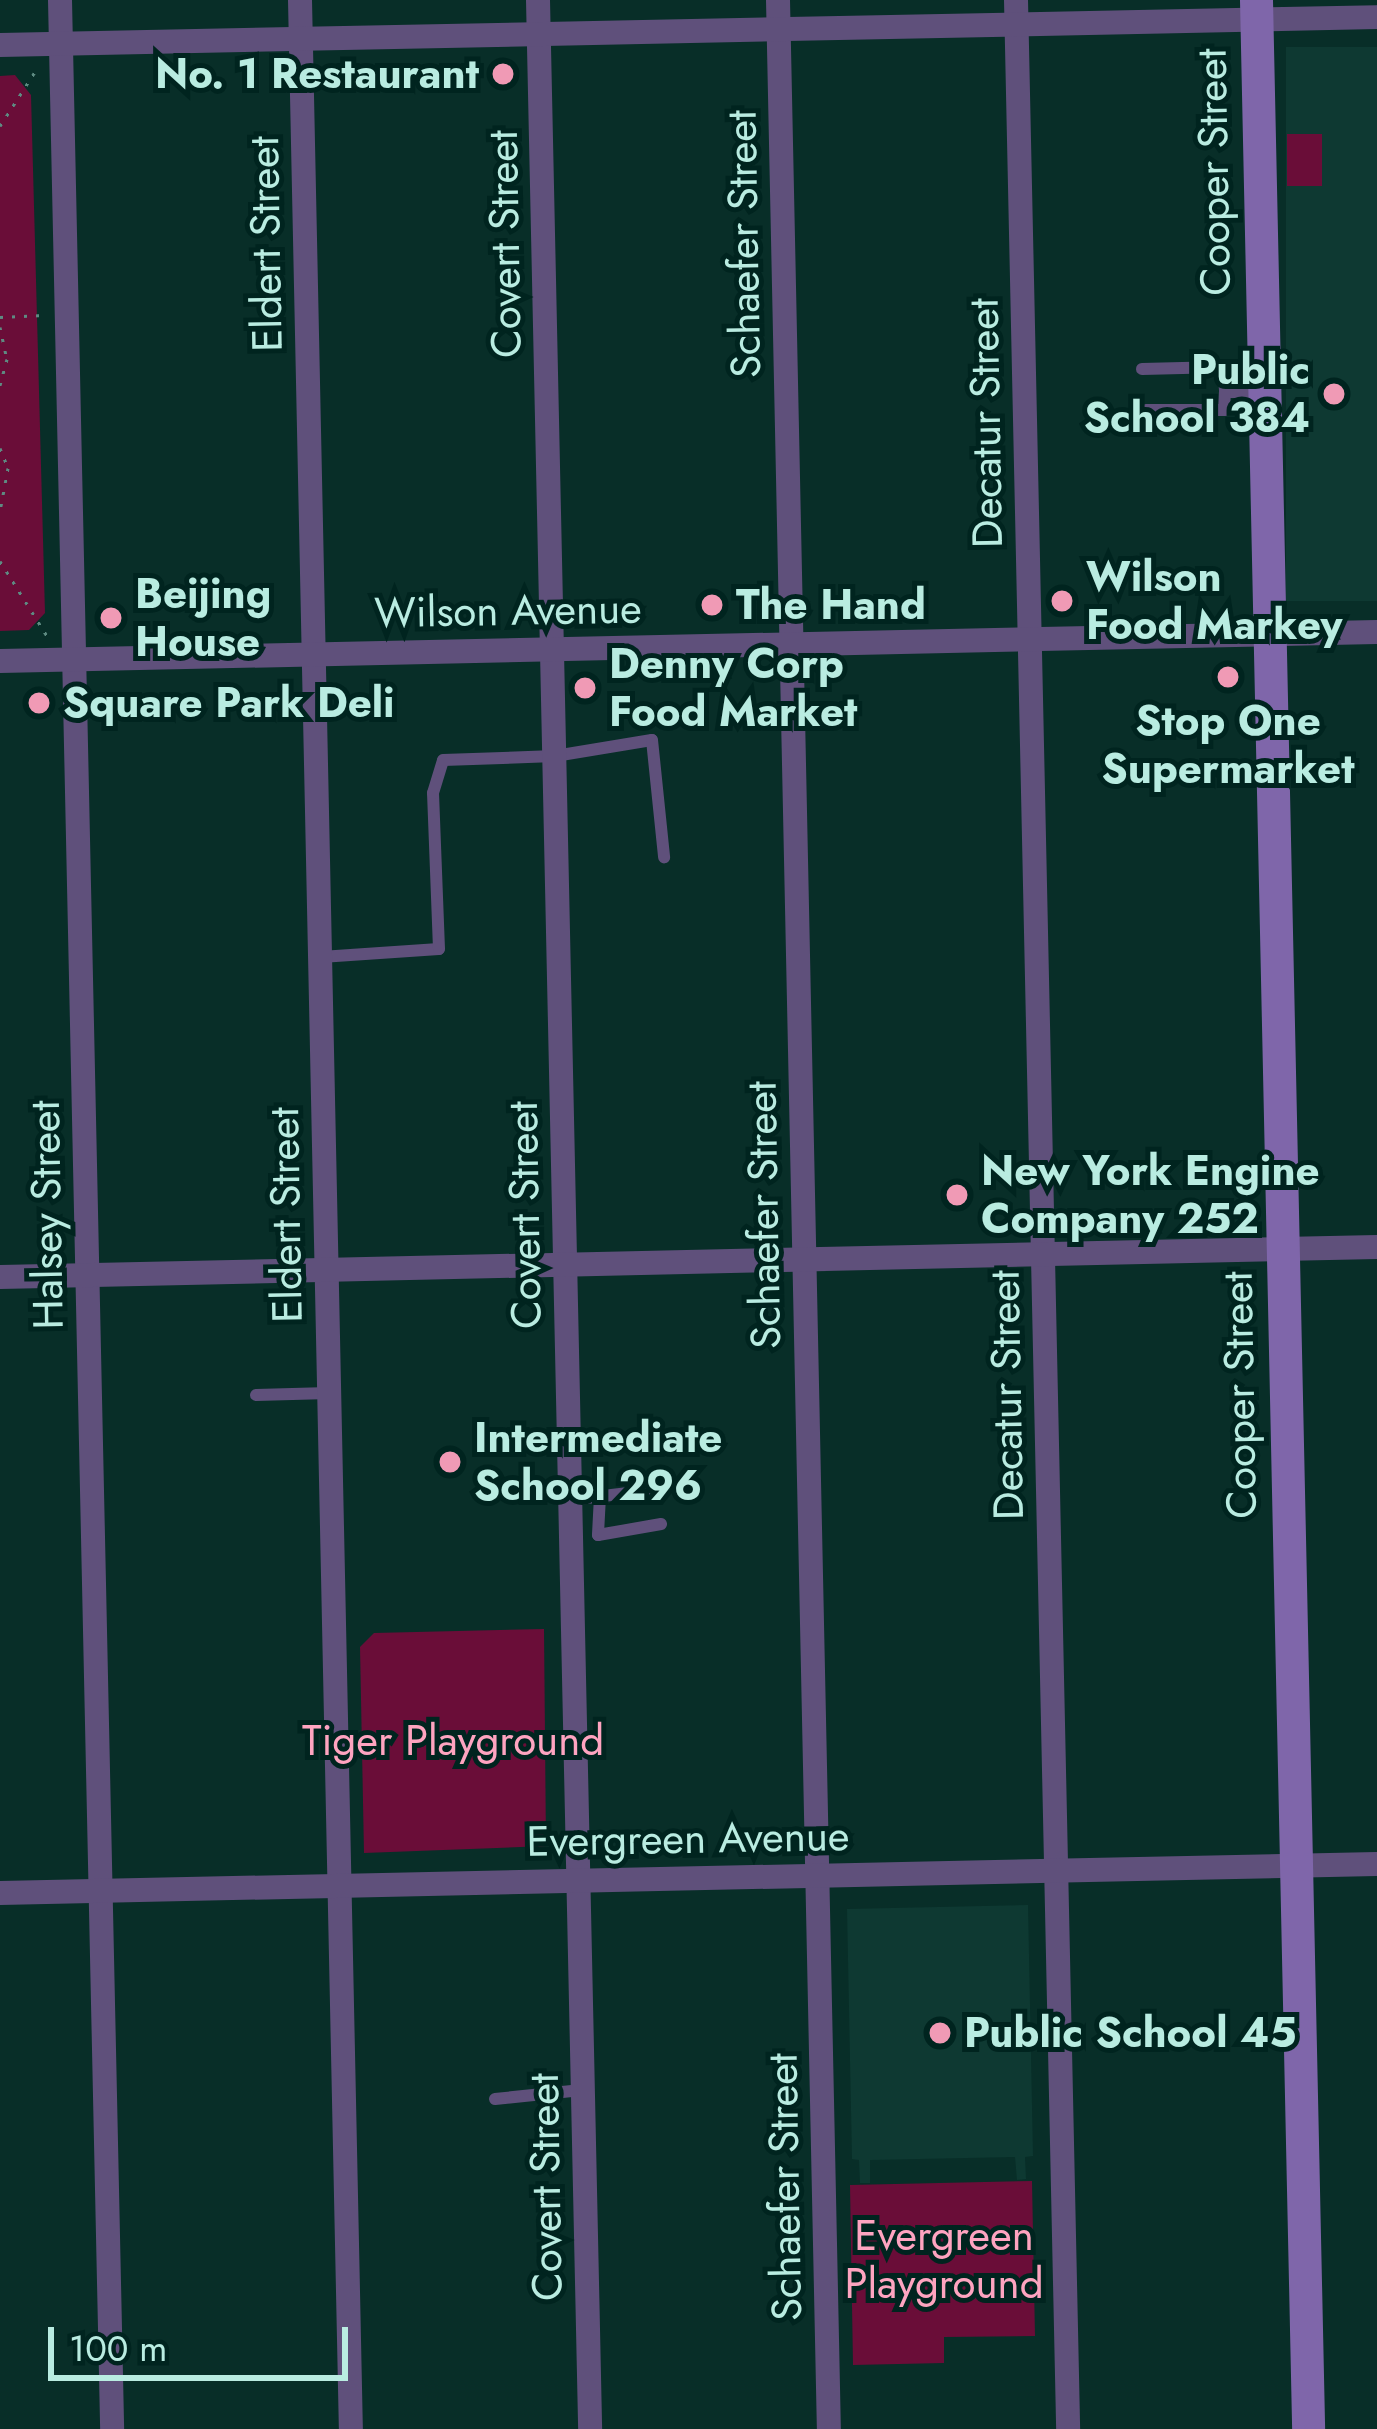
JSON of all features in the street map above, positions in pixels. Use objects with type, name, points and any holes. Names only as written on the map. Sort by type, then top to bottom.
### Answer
[{"type":"main road","name":"Cooper Street","points":[[1256,9],[1308,2429]]},
{"type":"street","name":"Halsey Street","points":[[60,0],[112,2429]]},
{"type":"street","name":"Eldert Street","points":[[300,0],[351,2429]]},
{"type":"street","name":"Covert Street","points":[[538,0],[590,2429]]},
{"type":"street","name":"Schaefer Street","points":[[778,0],[829,2429]]},
{"type":"street","points":[[0,45],[778,29],[1017,12],[1256,9],[1377,17]]},
{"type":"street","name":"Decatur Street","points":[[1017,12],[1068,2429]]},
{"type":"street","name":"Wilson Avenue","points":[[0,661],[1377,632]]},
{"type":"street","points":[[0,1277],[1377,1247]]},
{"type":"street","name":"Evergreen Avenue","points":[[0,1893],[1377,1864]]},
{"type":"lane","points":[[1142,369],[1223,367],[1224,410],[1146,410]]},
{"type":"lane","points":[[1225,392],[1264,392]]},
{"type":"lane","points":[[320,957],[436,953],[433,794],[443,760],[555,756],[652,740],[664,857]]},
{"type":"lane","points":[[256,1395],[329,1393]]},
{"type":"lane","points":[[570,1501],[661,1489]]},
{"type":"lane","points":[[600,1496],[598,1535],[661,1524]]},
{"type":"lane","points":[[495,2099],[583,2090]]},
{"type":"path","points":[[0,126],[38,67]]},
{"type":"path","points":[[0,317],[46,315]]},
{"type":"path","points":[[0,327],[7,359],[0,386]]},
{"type":"path","points":[[0,448],[8,468],[0,511]]},
{"type":"path","points":[[0,561],[47,636]]},
{"type":"shaded area","name":"Public School 384","points":[[1286,47],[1377,47],[1377,601],[1286,601]]},
{"type":"shaded area","name":"Public School 45","points":[[1028,1905],[1033,2156],[1025,2157],[1026,2179],[1017,2180],[1015,2157],[870,2160],[870,2183],[860,2183],[859,2160],[852,2159],[847,1909]]},
{"type":"green space","points":[[15,75],[31,95],[45,613],[29,630],[0,631],[0,76]]},
{"type":"green space","points":[[1287,134],[1322,134],[1322,186],[1287,186]]},
{"type":"green space","name":"Tiger Playground","points":[[544,1629],[546,1846],[364,1853],[360,1647],[374,1633]]},
{"type":"green space","name":"Evergreen Playground","points":[[1032,2181],[1035,2336],[944,2337],[944,2363],[853,2365],[850,2185]]},
{"type":"place","name":"No. 1 Restaurant","points":[[503,74]]},
{"type":"place","name":"Public School 384","points":[[1334,394]]},
{"type":"place","name":"Wilson Food Markey","points":[[1062,601]]},
{"type":"place","name":"The Hand","points":[[712,605]]},
{"type":"place","name":"Beijing House","points":[[111,618]]},
{"type":"place","name":"Stop One Supermarket","points":[[1228,677]]},
{"type":"place","name":"Denny Corp Food Market","points":[[585,688]]},
{"type":"place","name":"Square Park Deli","points":[[39,703]]},
{"type":"place","name":"New York Engine Company 252","points":[[957,1195]]},
{"type":"place","name":"Intermediate School 296","points":[[450,1462]]},
{"type":"place","name":"Public School 45","points":[[940,2033]]}]
